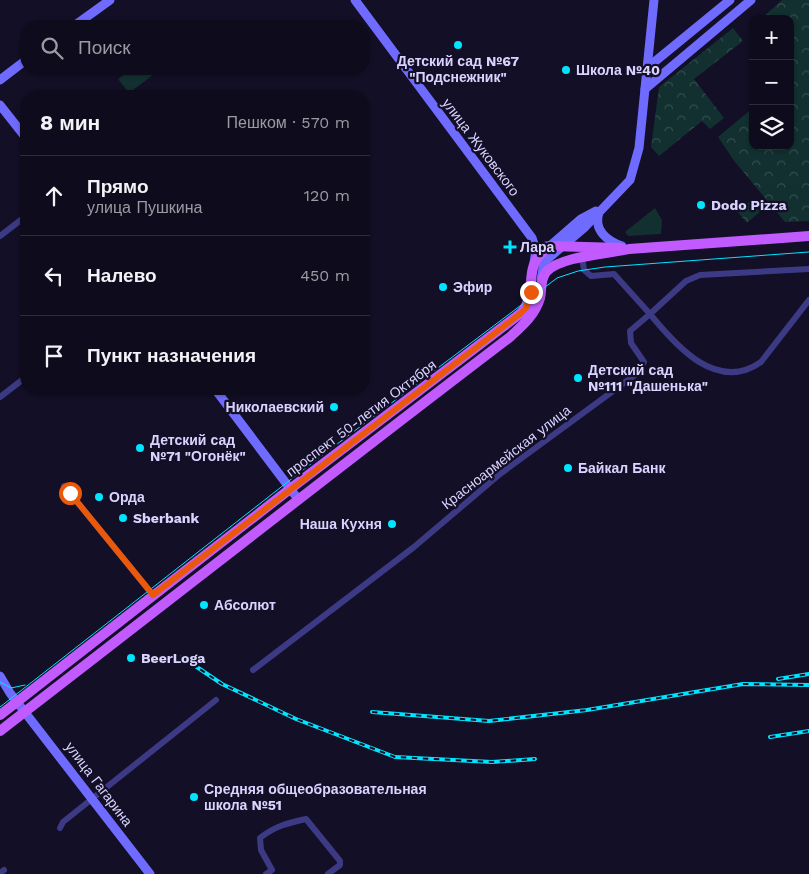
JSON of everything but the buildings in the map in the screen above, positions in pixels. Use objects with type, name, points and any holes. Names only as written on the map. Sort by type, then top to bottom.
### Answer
[{"type":"main road","name":"проспект 50-летия Октября","points":[[0,731],[510,337],[526,323],[535,310],[540,298],[543,278],[550,269],[562,262],[582,257],[630,249],[809,236]]},
{"type":"main road","name":"проспект 50-летия Октября","points":[[550,246],[630,249]]},
{"type":"main road","points":[[534,266],[538,257],[550,246]]},
{"type":"main road","name":"проспект 50-летия Октября","points":[[0,715],[290,489],[521,313],[530,297],[534,266]]},
{"type":"street","points":[[82,20],[110,0]]},
{"type":"street","points":[[541,284],[544,262],[585,227],[630,180],[639,148],[654,0]]},
{"type":"street","points":[[647,68],[730,0]]},
{"type":"street","points":[[645,89],[750,0]]},
{"type":"street","name":"улица Жуковского","points":[[357,1],[532,238]]},
{"type":"street","points":[[687,36],[695,46]]},
{"type":"street","points":[[0,80],[20,65]]},
{"type":"street","points":[[0,105],[20,130]]},
{"type":"street","points":[[532,238],[550,246],[581,220],[601,209]]},
{"type":"street","points":[[601,209],[598,218],[602,234],[611,242],[630,249]]},
{"type":"street","points":[[0,236],[20,221]]},
{"type":"street","points":[[532,238],[536,250],[534,266]]},
{"type":"street","points":[[582,257],[584,270],[591,276],[614,274],[675,344],[696,361],[705,366],[722,370],[743,371],[751,369],[761,362],[809,300]]},
{"type":"street","points":[[650,314],[686,281],[700,275],[809,269]]},
{"type":"street","name":"Красноармейская улица","points":[[252,670],[414,547],[500,474],[639,372],[644,362],[631,343],[630,331],[650,314]]},
{"type":"street","points":[[0,396],[20,381]]},
{"type":"street","points":[[219,395],[298,499]]},
{"type":"street","points":[[64,486],[153,595]]},
{"type":"street","points":[[0,676],[10,693]]},
{"type":"street","points":[[0,685],[10,693]]},
{"type":"street","name":"улица Гагарина","points":[[10,693],[150,874]]},
{"type":"street","points":[[60,828],[63,822],[216,700]]},
{"type":"street","points":[[271,873],[260,850],[260,838],[272,828],[306,818],[340,861],[340,865],[328,874]]},
{"type":"green space","points":[[782,0],[809,0],[809,221],[785,222],[735,162],[718,137],[749,111],[749,150],[794,150],[794,15],[765,15]]},
{"type":"green space","points":[[733,28],[743,41],[694,79],[724,118],[710,129],[702,121],[659,156],[651,147],[659,87]]},
{"type":"green space","points":[[124,75],[153,75],[133,90],[127,90],[118,79]]},
{"type":"green space","points":[[752,200],[761,211],[747,223],[737,211]]},
{"type":"green space","points":[[655,208],[662,220],[661,234],[628,236],[625,232]]},
{"type":"tram line","points":[[0,707],[308,466],[557,278],[578,271],[605,267],[809,252]]},
{"type":"tram line","points":[[0,682],[11,688],[25,685]]},
{"type":"railway","points":[[182,657],[222,684],[296,719],[395,757],[492,762],[535,759]]},
{"type":"railway","points":[[778,679],[809,674]]},
{"type":"railway","points":[[372,712],[489,721],[587,710],[743,684],[809,685]]},
{"type":"railway","points":[[770,737],[809,731]]},
{"type":"place","name":"Детский сад №67 \"Подснежник\"","points":[[458,45]]},
{"type":"place","name":"Школа №40","points":[[566,70]]},
{"type":"place","name":"Dodo Pizza","points":[[701,205]]},
{"type":"place","name":"Лара","points":[[510,247]]},
{"type":"place","name":"Эфир","points":[[443,287]]},
{"type":"place","name":"Детский сад №111 \"Дашенька\"","points":[[578,378]]},
{"type":"place","name":"Николаевский","points":[[334,407]]},
{"type":"place","name":"Детский сад №71 \"Огонёк\"","points":[[140,448]]},
{"type":"place","name":"Байкал Банк","points":[[568,468]]},
{"type":"place","name":"Орда","points":[[99,497]]},
{"type":"place","name":"Sberbank","points":[[123,518]]},
{"type":"place","name":"Наша Кухня","points":[[392,524]]},
{"type":"place","name":"Абсолют","points":[[204,605]]},
{"type":"place","name":"BeerLoga","points":[[131,658]]},
{"type":"place","name":"Средняя общеобразовательная школа №51","points":[[194,797]]},
{"type":"route","points":[[70,493],[153,595],[521,313],[526,308],[531,292]]}]
